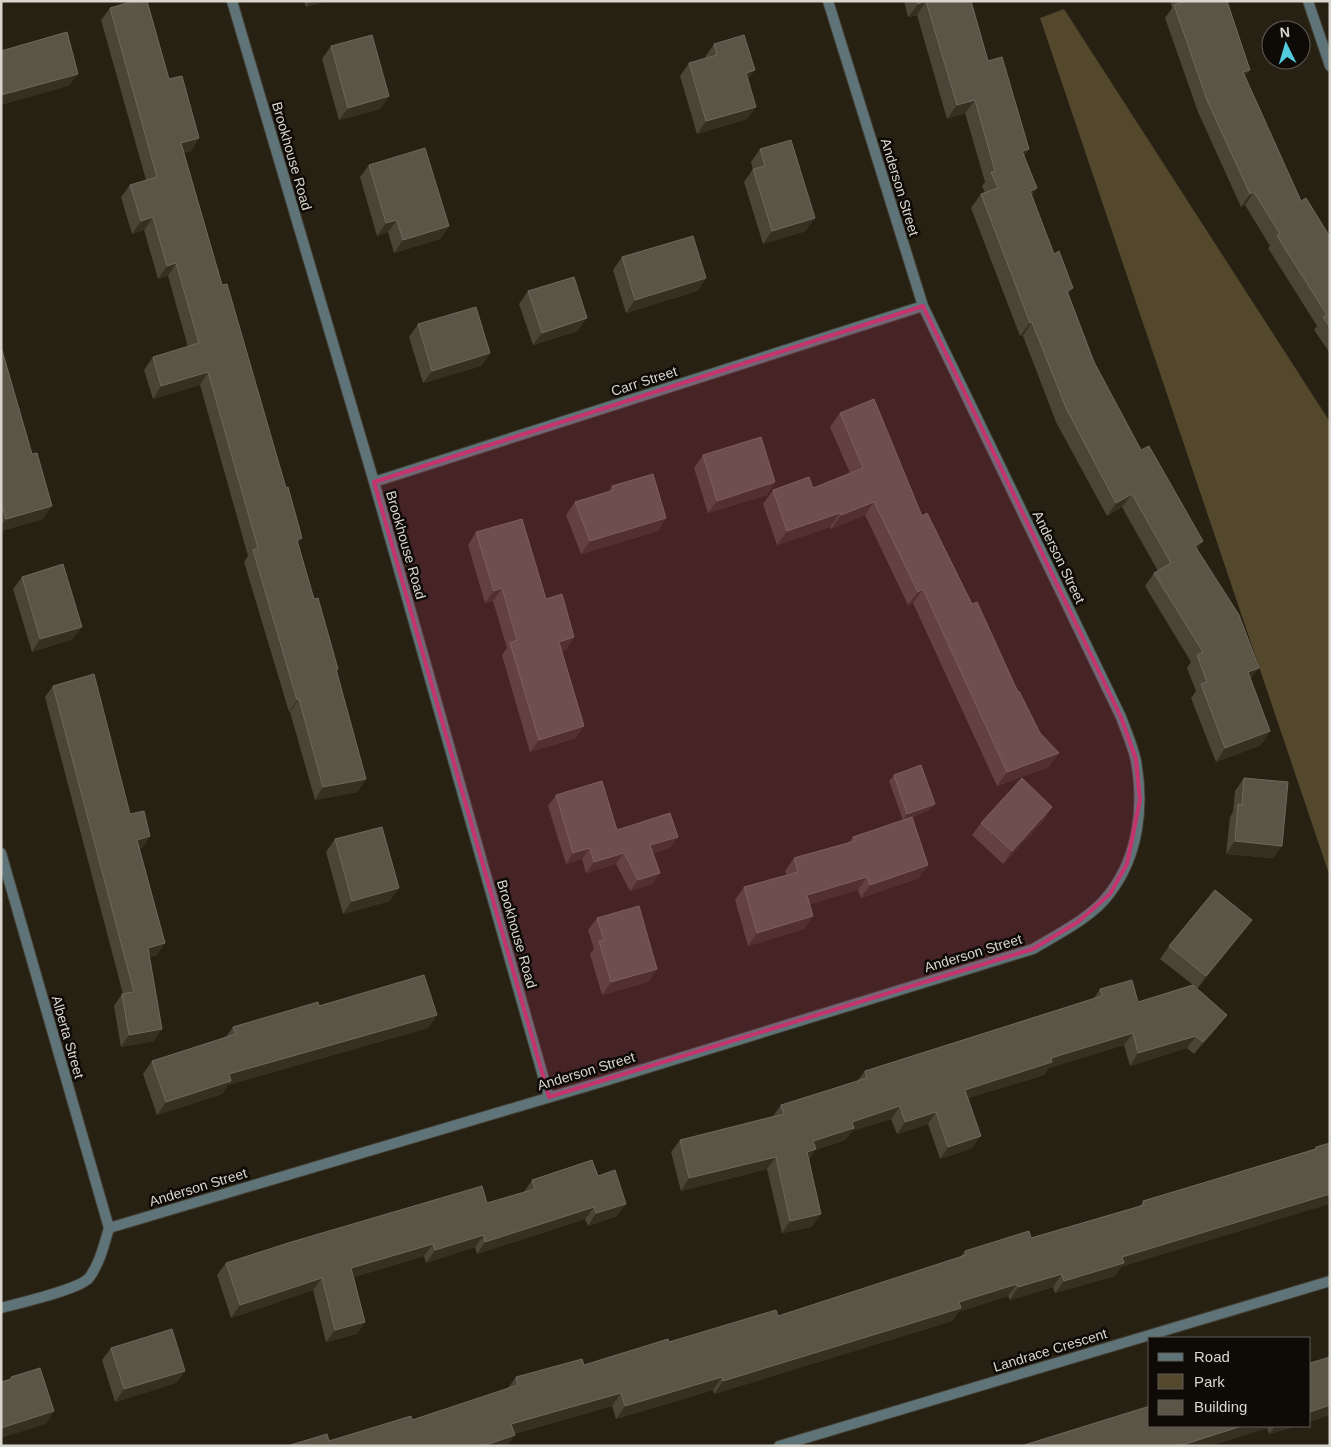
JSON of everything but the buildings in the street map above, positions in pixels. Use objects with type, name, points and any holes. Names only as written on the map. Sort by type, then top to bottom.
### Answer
[{"type":"street","name":"Brookhouse Road","points":[[232,1],[374,482],[549,1097]]},
{"type":"street","name":"Anderson Street","points":[[109,1228],[549,1097],[1033,949],[1078,922],[1110,894],[1127,864],[1136,833],[1140,800],[1136,759],[1121,717],[923,306],[828,1]]},
{"type":"street","points":[[1308,1],[1330,66]]},
{"type":"street","name":"Carr Street","points":[[374,482],[923,306]]},
{"type":"street","name":"Alberta Street","points":[[1,853],[109,1228]]},
{"type":"street","points":[[1,1308],[71,1288],[88,1279],[100,1260],[109,1228]]},
{"type":"street","name":"Landrace Crescent","points":[[779,1446],[1330,1281]]},
{"type":"highlighted area","points":[[923,306],[1121,717],[1136,759],[1140,800],[1127,864],[1110,894],[1078,922],[1033,949],[549,1097],[374,482]]},
{"type":"green space","points":[[1064,9],[1330,422],[1330,877],[1040,18]]}]
